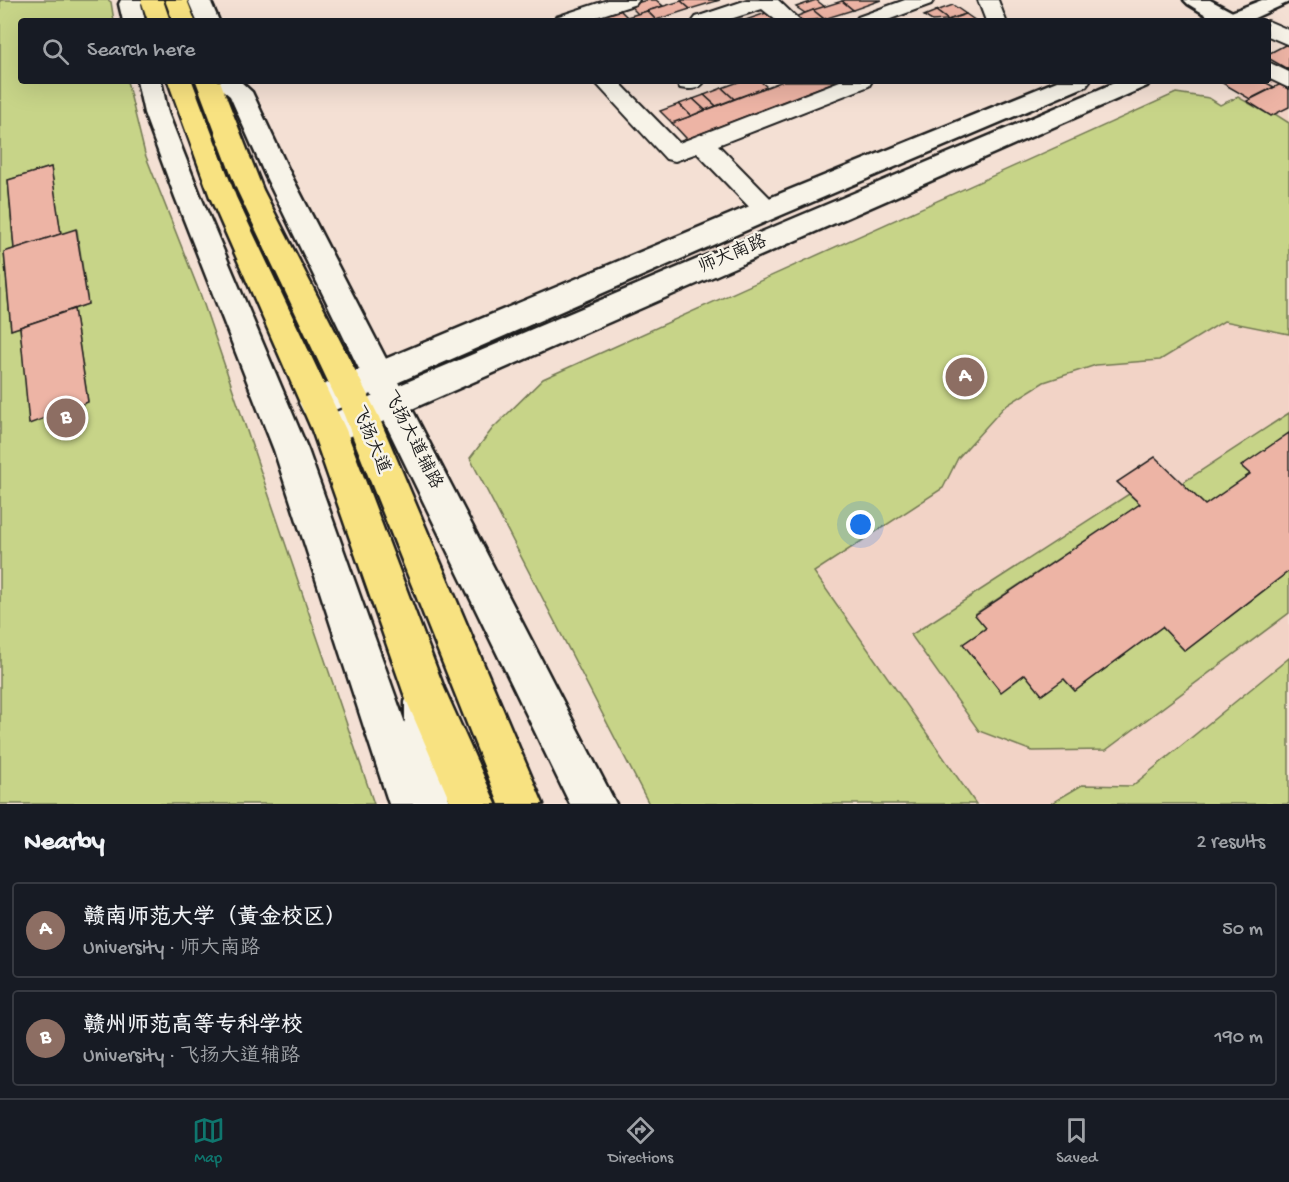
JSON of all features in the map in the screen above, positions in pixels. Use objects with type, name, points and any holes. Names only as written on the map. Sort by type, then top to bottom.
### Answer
[{"type":"main road","points":[[152,0],[158,18]]},
{"type":"main road","points":[[176,0],[183,18]]},
{"type":"main road","name":"飞扬大道","points":[[181,84],[223,197],[322,417],[426,697],[474,804]]},
{"type":"main road","name":"飞扬大道","points":[[209,84],[250,190],[355,403],[522,797]]},
{"type":"street","points":[[199,0],[207,18]]},
{"type":"street","points":[[572,18],[629,0]]},
{"type":"street","points":[[712,18],[766,0],[787,18]]},
{"type":"street","points":[[873,18],[924,0]]},
{"type":"street","points":[[988,0],[995,18]]},
{"type":"street","points":[[1195,0],[1234,18]]},
{"type":"street","points":[[1242,18],[1280,0]]},
{"type":"street","points":[[1271,25],[1289,16]]},
{"type":"street","points":[[1271,28],[1289,39]]},
{"type":"street","points":[[1271,71],[1289,81]]},
{"type":"street","points":[[150,84],[156,113],[188,196],[291,450],[411,804]]},
{"type":"street","points":[[608,84],[675,153],[853,84]]},
{"type":"street","name":"师大南路","points":[[322,417],[767,210],[1071,84]]},
{"type":"street","name":"师大南路","points":[[386,388],[1132,84]]},
{"type":"street","name":"飞扬大道辅路","points":[[233,85],[594,804]]},
{"type":"street","points":[[701,143],[767,210]]},
{"type":"street","points":[[279,175],[282,256]]},
{"type":"street","points":[[426,697],[426,804]]},
{"type":"shaded area","points":[[1289,72],[1289,804],[649,804],[470,458],[1264,84],[1271,84],[1271,80]]},
{"type":"green space","points":[[0,0],[108,0],[111,2],[114,18],[18,18],[18,84],[128,84],[145,154],[201,296],[374,804],[0,804]],"holes":[[[51,167],[61,234],[77,230],[88,304],[74,309],[88,401],[30,423],[20,327],[11,330],[4,252],[14,249],[8,180]]]},
{"type":"green space","points":[[1176,93],[1209,98],[1220,105],[1238,97],[1271,116],[1275,114],[1289,123],[1289,334],[1224,321],[1160,360],[1096,365],[1044,382],[1004,407],[958,458],[943,488],[814,572],[976,804],[649,804],[470,458],[493,428],[543,379]]},
{"type":"green space","points":[[1289,413],[1289,433],[1250,474],[1205,505],[1182,483]]},
{"type":"green space","points":[[1129,494],[1140,504],[975,614],[986,628],[964,644],[1000,691],[1025,674],[1064,679],[1075,691],[1162,627],[1185,651],[1289,571],[1289,613],[1106,750],[1032,751],[979,731],[911,635]]},
{"type":"green space","points":[[1289,658],[1289,804],[1050,804],[1082,785],[1132,786]]},
{"type":"building","points":[[656,0],[663,6],[638,14],[629,5]]},
{"type":"building","points":[[720,0],[690,9],[681,1]]},
{"type":"building","points":[[816,0],[825,7],[805,13],[796,7]]},
{"type":"building","points":[[881,0],[853,10],[842,1]]},
{"type":"building","points":[[681,1],[690,9],[662,18],[654,18],[647,11]]},
{"type":"building","points":[[842,1],[853,10],[823,18],[813,10]]},
{"type":"building","points":[[953,5],[966,14],[945,18],[936,11]]},
{"type":"building","points":[[619,9],[627,17],[594,18]]},
{"type":"building","points":[[813,10],[823,18],[796,18]]},
{"type":"building","points":[[647,11],[654,18],[624,18]]},
{"type":"building","points":[[936,11],[945,18],[927,18],[924,16]]},
{"type":"building","points":[[766,13],[772,18],[752,18]]},
{"type":"building","points":[[966,14],[972,18],[954,18]]},
{"type":"building","points":[[1289,43],[1289,70],[1271,60],[1271,52]]},
{"type":"building","points":[[1289,80],[1289,107],[1271,116],[1247,101]]},
{"type":"building","points":[[733,84],[764,84],[767,87],[734,99],[722,88]]},
{"type":"building","points":[[775,84],[829,84],[687,139],[672,123]]},
{"type":"building","points":[[1224,84],[1268,84],[1274,87],[1250,99]]},
{"type":"building","points":[[722,88],[734,99],[716,106],[704,95]]},
{"type":"building","points":[[704,95],[716,106],[705,110],[693,99]]},
{"type":"building","points":[[693,99],[705,110],[691,116],[679,104]]},
{"type":"building","points":[[679,104],[691,116],[672,123],[660,111]]},
{"type":"building","points":[[51,167],[61,234],[14,249],[8,180]]},
{"type":"building","points":[[76,229],[88,304],[11,330],[4,252]]},
{"type":"building","points":[[74,309],[88,402],[29,424],[20,327]]},
{"type":"building","points":[[1289,433],[1289,571],[1185,651],[1162,627],[1075,691],[1064,679],[1042,695],[1025,674],[1001,692],[963,644],[986,628],[975,615],[1140,504],[1117,482],[1155,457],[1205,505],[1250,474],[1241,466]]},
{"type":"place","name":"赣南师范大学（黄金校区）","points":[[965,377]]},
{"type":"place","name":"赣州师范高等专科学校","points":[[66,418]]}]
